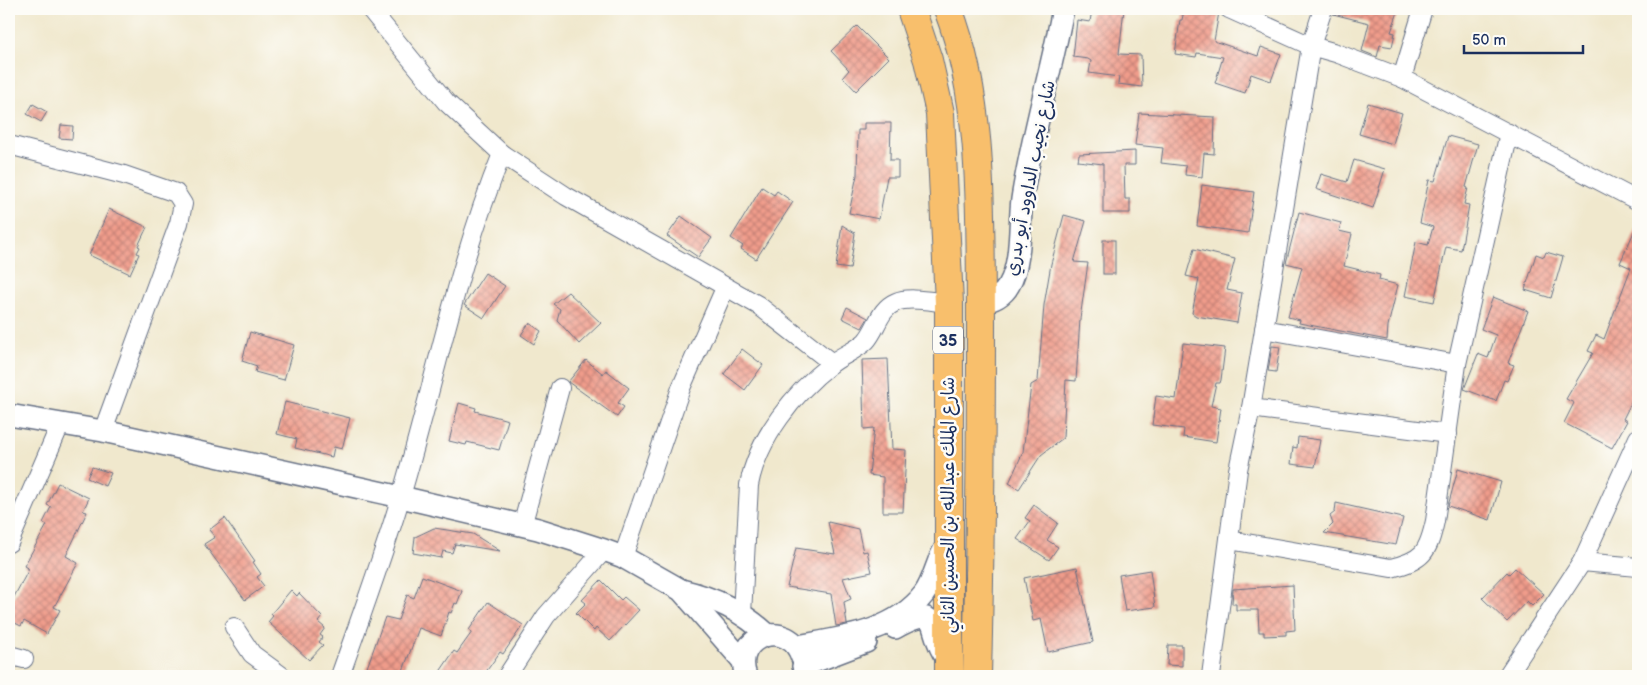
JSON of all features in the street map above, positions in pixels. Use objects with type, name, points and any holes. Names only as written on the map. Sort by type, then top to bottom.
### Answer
[{"type":"highway","name":"شارع الملك عبدالله بن الحسين الثاني","points":[[911,9],[928,60],[940,113],[949,303],[947,545],[949,669]]},
{"type":"highway","name":"شارع الملك عبدالله بن الحسين الثاني","points":[[948,9],[960,41],[972,99],[979,200],[982,504],[977,676]]},
{"type":"street","points":[[370,9],[446,102],[502,154],[566,196],[725,288],[758,305],[832,363]]},
{"type":"street","name":"شارع نجيب الداوود أبو بدري","points":[[981,302],[991,301],[1001,294],[1009,285],[1014,271],[1022,200],[1063,9]]},
{"type":"street","points":[[1229,9],[1311,46],[1402,78],[1638,201]]},
{"type":"street","points":[[1210,676],[1238,470],[1251,408],[1311,46],[1323,9]]},
{"type":"street","points":[[1402,78],[1423,9]]},
{"type":"street","points":[[1229,540],[1391,568],[1412,562],[1425,553],[1431,539],[1458,364],[1509,133]]},
{"type":"street","points":[[9,145],[124,176],[176,193],[183,204],[179,223],[104,431]]},
{"type":"street","points":[[340,676],[401,497],[456,291],[485,196],[502,154]]},
{"type":"street","points":[[507,676],[546,616],[614,553],[680,388],[725,288]]},
{"type":"street","points":[[742,614],[749,485],[753,465],[776,424],[802,390],[832,363],[868,339],[885,310],[893,303],[902,300],[949,303]]},
{"type":"street","points":[[1264,328],[1458,364]]},
{"type":"street","points":[[522,526],[560,388]]},
{"type":"street","points":[[1251,408],[1448,434]]},
{"type":"street","points":[[9,415],[60,426],[104,431],[522,526],[614,553],[680,590],[723,603],[742,614],[768,635]]},
{"type":"street","points":[[9,543],[60,426]]},
{"type":"street","points":[[1507,676],[1582,562],[1638,438]]},
{"type":"street","points":[[797,646],[880,631],[901,615],[924,593],[939,557],[947,545]]},
{"type":"street","points":[[1582,562],[1638,567]]},
{"type":"street","points":[[680,590],[745,668]]},
{"type":"street","points":[[745,668],[751,644],[768,635],[779,635],[789,638],[797,646],[802,656],[802,671],[880,631],[916,618],[928,618],[933,622],[939,646],[949,669]]},
{"type":"street","points":[[234,628],[252,654],[282,676]]},
{"type":"building","points":[[1092,9],[1124,9],[1119,54],[1141,55],[1142,87],[1118,84],[1119,77],[1089,73],[1091,61],[1073,57],[1077,20],[1090,22]]},
{"type":"building","points":[[1204,9],[1219,12],[1214,41],[1258,56],[1261,47],[1281,54],[1271,81],[1251,74],[1245,93],[1215,83],[1223,57],[1197,53],[1196,57],[1175,54],[1180,20],[1182,20],[1184,10],[1204,14]]},
{"type":"building","points":[[1333,9],[1399,9],[1391,32],[1395,33],[1392,47],[1380,45],[1377,57],[1362,51],[1369,23],[1333,14]]},
{"type":"building","points":[[857,26],[889,58],[856,91],[843,77],[849,70],[831,51]]},
{"type":"building","points":[[1368,103],[1402,113],[1393,144],[1359,134]]},
{"type":"building","points":[[33,104],[47,112],[41,122],[27,114]]},
{"type":"building","points":[[1139,113],[1215,117],[1214,154],[1204,153],[1202,177],[1185,175],[1186,166],[1161,163],[1163,148],[1135,145]]},
{"type":"building","points":[[864,123],[891,123],[890,160],[898,160],[898,177],[887,177],[879,219],[849,213],[857,175],[858,130],[864,130]]},
{"type":"building","points":[[61,125],[73,126],[72,139],[59,138]]},
{"type":"building","points":[[1448,136],[1478,144],[1466,187],[1468,188],[1464,204],[1469,205],[1461,250],[1446,247],[1434,302],[1405,296],[1416,242],[1428,245],[1433,227],[1420,223],[1429,180],[1435,181]]},
{"type":"building","points":[[1135,151],[1135,165],[1124,165],[1125,199],[1130,199],[1130,213],[1103,213],[1103,164],[1078,161],[1079,154]]},
{"type":"building","points":[[1354,160],[1385,169],[1373,208],[1316,189],[1321,174],[1347,182]]},
{"type":"building","points":[[1202,185],[1254,192],[1248,233],[1197,226]]},
{"type":"building","points":[[762,187],[774,195],[777,191],[793,202],[756,259],[741,249],[743,246],[731,238]]},
{"type":"building","points":[[109,209],[147,227],[138,246],[140,247],[137,253],[139,254],[130,274],[89,255]]},
{"type":"building","points":[[1299,212],[1341,223],[1339,231],[1352,234],[1344,266],[1380,275],[1379,280],[1398,285],[1388,326],[1387,340],[1299,323],[1300,320],[1288,317],[1302,267],[1286,263]]},
{"type":"building","points":[[1064,215],[1086,221],[1074,262],[1088,263],[1080,319],[1076,381],[1066,380],[1063,438],[1041,455],[1019,489],[1009,483],[1023,452],[1031,385],[1038,381],[1044,305],[1051,264]]},
{"type":"building","points":[[681,216],[712,238],[698,257],[667,236]]},
{"type":"building","points":[[1638,223],[1638,389],[1623,419],[1627,421],[1612,448],[1564,423],[1574,403],[1566,399],[1593,353],[1588,351],[1596,335],[1604,339],[1631,268],[1620,263]]},
{"type":"building","points":[[842,225],[855,233],[850,269],[836,267]]},
{"type":"building","points":[[1103,240],[1115,240],[1115,274],[1103,274]]},
{"type":"building","points":[[1194,249],[1235,259],[1227,290],[1242,293],[1237,323],[1196,316],[1192,313],[1199,279],[1186,276]]},
{"type":"building","points":[[1546,252],[1563,257],[1551,298],[1525,290],[1536,254],[1544,257]]},
{"type":"building","points":[[485,273],[505,286],[484,318],[464,305]]},
{"type":"building","points":[[568,292],[601,323],[579,344],[557,320],[560,309],[553,304]]},
{"type":"building","points":[[1493,297],[1528,311],[1508,363],[1514,365],[1507,381],[1504,380],[1496,401],[1464,389],[1478,354],[1488,358],[1496,335],[1481,329]]},
{"type":"building","points":[[847,307],[868,318],[862,328],[842,318]]},
{"type":"building","points":[[529,323],[541,331],[534,344],[521,335]]},
{"type":"building","points":[[250,332],[294,345],[284,380],[255,372],[257,366],[242,361]]},
{"type":"building","points":[[1183,343],[1225,348],[1221,380],[1220,383],[1216,383],[1211,406],[1221,408],[1216,442],[1183,437],[1184,429],[1152,425],[1156,396],[1176,399]]},
{"type":"building","points":[[1272,346],[1280,347],[1276,372],[1268,371]]},
{"type":"building","points":[[742,349],[763,365],[745,390],[724,374]]},
{"type":"building","points":[[888,359],[892,449],[906,450],[903,512],[883,512],[883,477],[869,475],[874,428],[864,429],[862,360]]},
{"type":"building","points":[[586,360],[603,374],[606,370],[629,388],[618,403],[624,407],[617,417],[568,382]]},
{"type":"building","points":[[285,402],[350,418],[342,449],[334,447],[332,457],[295,448],[297,439],[277,434]]},
{"type":"building","points":[[459,403],[476,408],[475,411],[508,420],[499,450],[467,442],[466,445],[449,441]]},
{"type":"building","points":[[1298,437],[1320,440],[1315,467],[1291,464],[1293,447],[1297,448]]},
{"type":"building","points":[[92,467],[111,473],[105,486],[87,478]]},
{"type":"building","points":[[1458,469],[1501,482],[1490,520],[1448,506]]},
{"type":"building","points":[[58,483],[89,498],[83,511],[87,512],[66,556],[78,563],[54,607],[60,610],[47,634],[24,621],[21,626],[9,620],[9,606],[29,569],[24,566],[47,525],[43,523],[51,507],[47,505]]},
{"type":"building","points":[[1336,503],[1403,518],[1396,545],[1324,533],[1333,524],[1330,516],[1335,512]]},
{"type":"building","points":[[1034,505],[1058,523],[1047,540],[1058,547],[1049,560],[1017,539],[1030,521],[1025,518]]},
{"type":"building","points":[[225,518],[255,561],[253,562],[261,574],[257,577],[264,586],[245,600],[204,544],[215,537],[209,530]]},
{"type":"building","points":[[828,522],[858,529],[863,552],[867,551],[872,572],[843,578],[851,599],[844,602],[847,624],[836,626],[831,594],[787,587],[796,548],[835,554]]},
{"type":"building","points":[[434,528],[473,534],[500,551],[455,544],[452,553],[443,551],[441,558],[413,553],[415,537]]},
{"type":"building","points":[[1077,567],[1093,642],[1048,652],[1041,619],[1033,621],[1024,578]]},
{"type":"building","points":[[1515,568],[1544,594],[1532,606],[1527,601],[1507,622],[1482,598],[1507,572],[1509,574]]},
{"type":"building","points":[[1150,570],[1155,607],[1125,611],[1119,575]]},
{"type":"building","points":[[422,576],[462,591],[457,604],[455,603],[451,613],[449,612],[441,636],[419,628],[401,676],[364,676],[385,617],[398,620],[407,595],[414,598]]},
{"type":"building","points":[[601,580],[621,600],[624,597],[639,610],[610,641],[596,628],[594,631],[576,613],[586,603],[582,600]]},
{"type":"building","points":[[1293,585],[1295,630],[1286,631],[1286,635],[1264,636],[1264,632],[1259,632],[1258,610],[1236,610],[1236,604],[1232,604],[1233,589]]},
{"type":"building","points":[[291,590],[297,596],[299,593],[322,617],[318,622],[325,628],[320,635],[323,637],[319,642],[323,645],[309,660],[268,622],[273,616],[271,614]]},
{"type":"building","points":[[488,602],[523,625],[503,654],[500,652],[483,676],[437,676],[454,651],[457,653],[472,632],[469,630]]},
{"type":"building","points":[[1168,645],[1182,645],[1182,666],[1167,665]]}]
